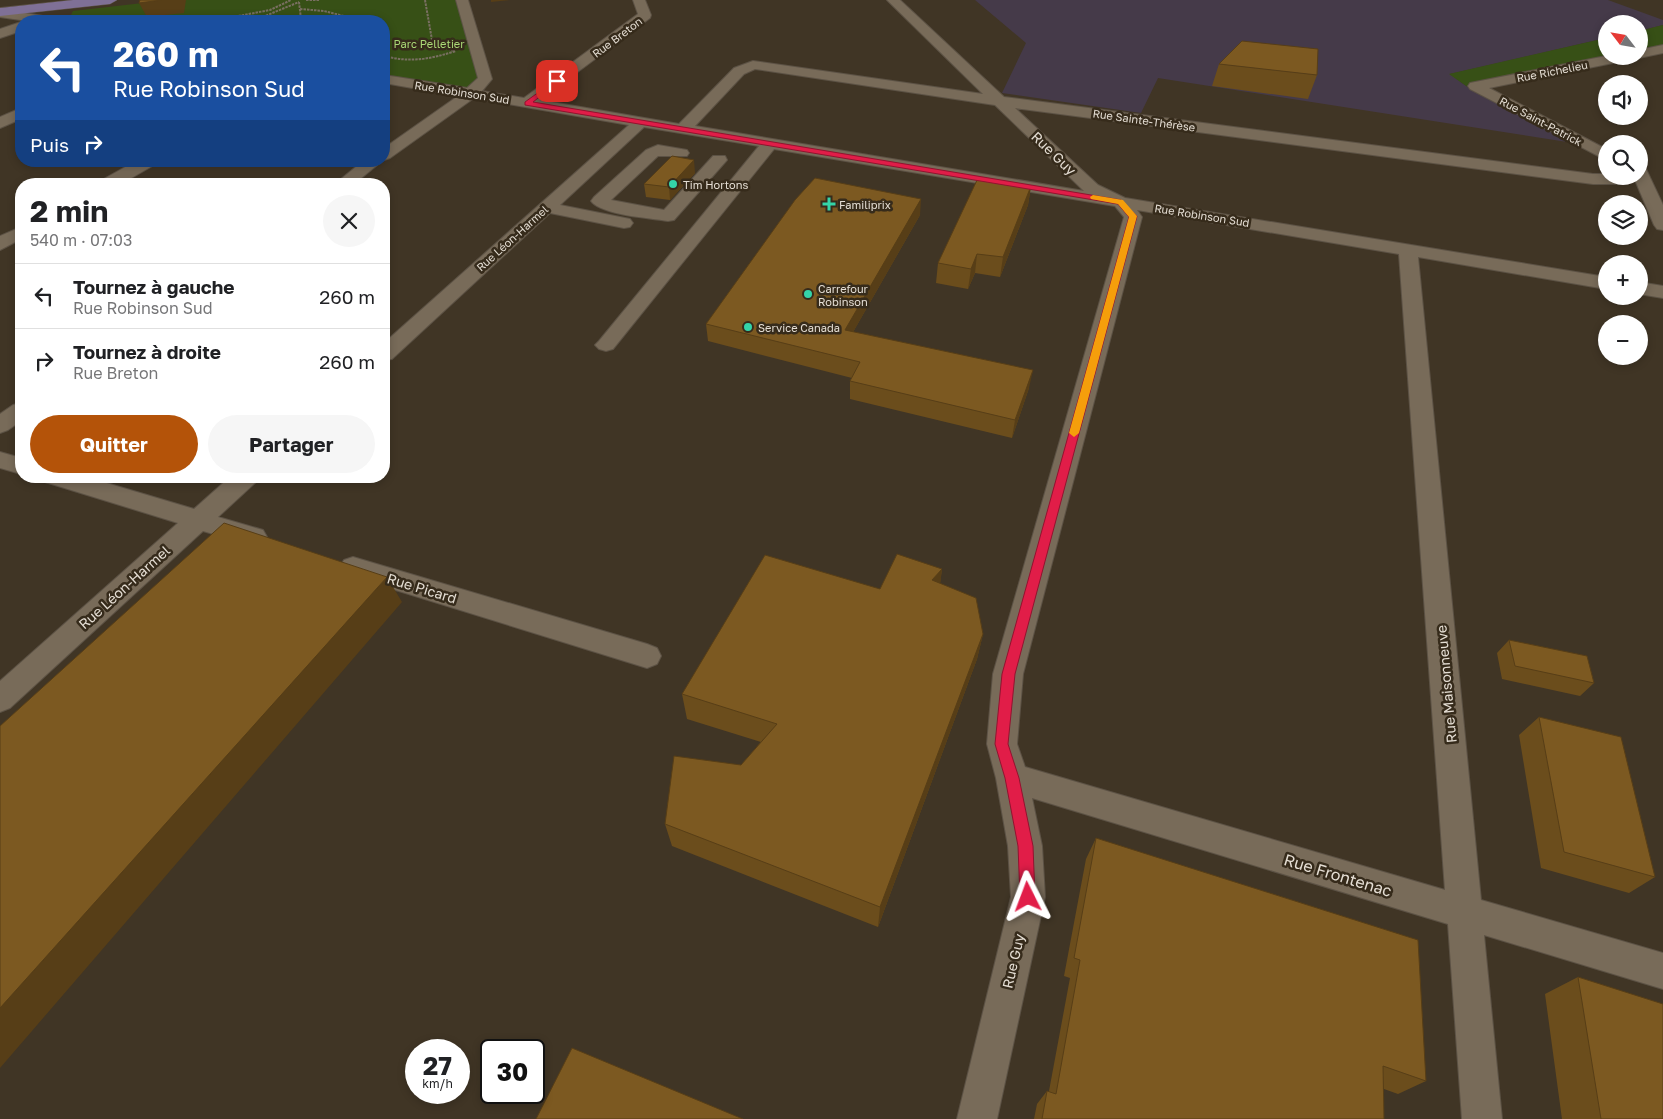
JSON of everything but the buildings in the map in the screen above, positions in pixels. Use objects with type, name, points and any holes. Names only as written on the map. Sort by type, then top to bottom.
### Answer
[{"type":"main road","points":[[0,6],[54,0]]},
{"type":"main road","points":[[0,12],[110,0]]},
{"type":"main road","points":[[66,15],[64,12],[66,9],[92,2]]},
{"type":"street","points":[[390,151],[470,94],[485,79],[462,0]]},
{"type":"street","name":"Rue Breton","points":[[527,103],[645,15],[638,0]]},
{"type":"street","name":"Rue Guy","points":[[893,0],[1092,189],[1121,202],[1133,216],[1008,674],[1002,744],[1012,778],[1026,846],[1028,897],[977,1119]]},
{"type":"street","points":[[0,12],[16,15]]},
{"type":"street","points":[[0,18],[15,20]]},
{"type":"street","points":[[0,34],[15,28]]},
{"type":"street","points":[[1648,52],[1663,49]]},
{"type":"street","name":"Rue Richelieu","points":[[1475,86],[1598,62]]},
{"type":"street","name":"Rue Sainte-Thérèse","points":[[683,129],[739,71],[753,65],[1000,101],[1598,179]]},
{"type":"street","name":"Rue Robinson Sud","points":[[390,80],[1598,282]]},
{"type":"street","name":"Rue Saint-Patrick","points":[[1475,86],[1598,151]]},
{"type":"street","points":[[0,123],[15,115]]},
{"type":"street","name":"Rue Léon-Harmel","points":[[390,349],[641,122]]},
{"type":"street","points":[[606,345],[770,144]]},
{"type":"street","points":[[681,153],[658,150],[652,152],[600,201],[606,205],[668,216],[719,160]]},
{"type":"street","points":[[118,178],[138,167]]},
{"type":"street","points":[[351,178],[366,167]]},
{"type":"street","points":[[1646,185],[1663,225]]},
{"type":"street","points":[[546,207],[694,237]]},
{"type":"street","points":[[0,244],[15,235]]},
{"type":"street","name":"Rue Maisonneuve","points":[[1408,250],[1466,913],[1482,1119]]},
{"type":"street","points":[[1648,290],[1663,292]]},
{"type":"street","points":[[0,425],[15,414]]},
{"type":"street","points":[[0,460],[15,464]]},
{"type":"street","points":[[77,483],[275,543]]},
{"type":"street","name":"Rue Léon-Harmel","points":[[0,698],[239,483]]},
{"type":"street","name":"Rue Picard","points":[[332,561],[647,656]]},
{"type":"street","name":"Rue Frontenac","points":[[1012,778],[1663,971]]},
{"type":"path","points":[[244,15],[270,10],[290,0]]},
{"type":"path","points":[[306,0],[320,0]]},
{"type":"path","points":[[390,57],[415,62],[427,61],[455,51],[435,44],[432,40],[425,0]]},
{"type":"path","points":[[267,15],[299,1],[301,15]]},
{"type":"path","points":[[300,9],[315,9],[334,15]]},
{"type":"shaded area","points":[[975,0],[1608,0],[1663,20],[1663,25],[1648,29],[1648,15],[1598,15],[1598,40],[1450,74],[1469,88],[1580,144],[1158,78],[1141,113],[1002,93],[1026,43]]},
{"type":"green space","name":"Parc Pelletier","points":[[169,0],[462,0],[485,79],[470,94],[390,79],[390,15],[71,15],[73,11]]},
{"type":"green space","points":[[1663,25],[1663,50],[1648,53],[1648,29]]},
{"type":"green space","points":[[1598,40],[1598,63],[1469,88],[1449,74]]},
{"type":"slow traffic","points":[[1074,433],[1133,216],[1121,202],[1093,197]]},
{"type":"place","name":"Tim Hortons","points":[[673,184]]},
{"type":"place","name":"Familiprix","points":[[829,204]]},
{"type":"place","name":"Carrefour Robinson","points":[[808,294]]},
{"type":"place","name":"Service Canada","points":[[748,327]]},
{"type":"route","points":[[557,81],[527,103],[1121,202],[1133,216],[1008,674],[1002,744],[1012,778],[1026,846],[1028,897]]}]
